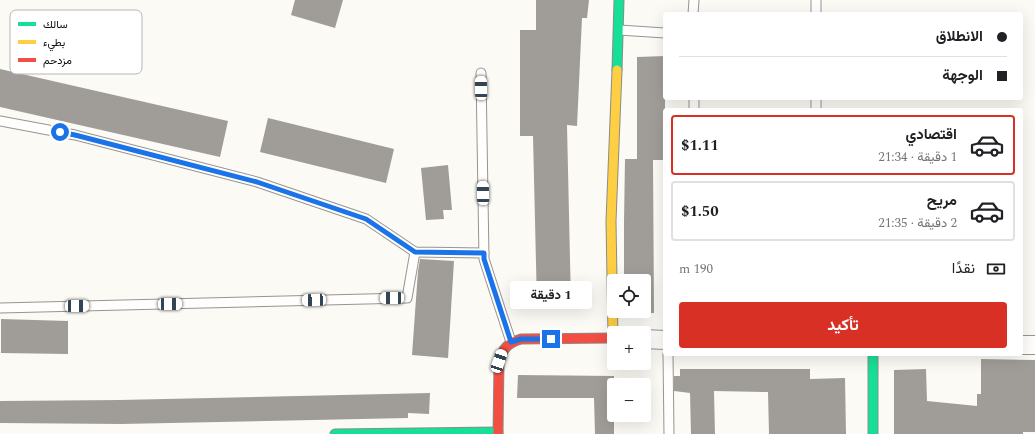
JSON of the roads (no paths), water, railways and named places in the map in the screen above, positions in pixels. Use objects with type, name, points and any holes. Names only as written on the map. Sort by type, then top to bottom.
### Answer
[{"type":"street","points":[[613,326],[610,256],[619,30],[618,0]]},
{"type":"street","points":[[335,434],[498,433],[499,361],[502,350],[511,342],[521,339],[607,338]]},
{"type":"street","points":[[651,339],[663,340]]},
{"type":"street","points":[[1023,345],[1035,345]]},
{"type":"street","points":[[873,356],[873,434]]},
{"type":"lane","points":[[693,12],[694,0]]},
{"type":"lane","points":[[816,0],[816,12]]},
{"type":"lane","points":[[619,30],[663,34]]},
{"type":"lane","points":[[481,73],[484,259],[511,342]]},
{"type":"lane","points":[[0,121],[75,135],[257,182],[366,219],[415,252],[484,253]]},
{"type":"lane","points":[[0,308],[407,298],[415,252]]},
{"type":"lane","points":[[668,356],[669,434]]}]
